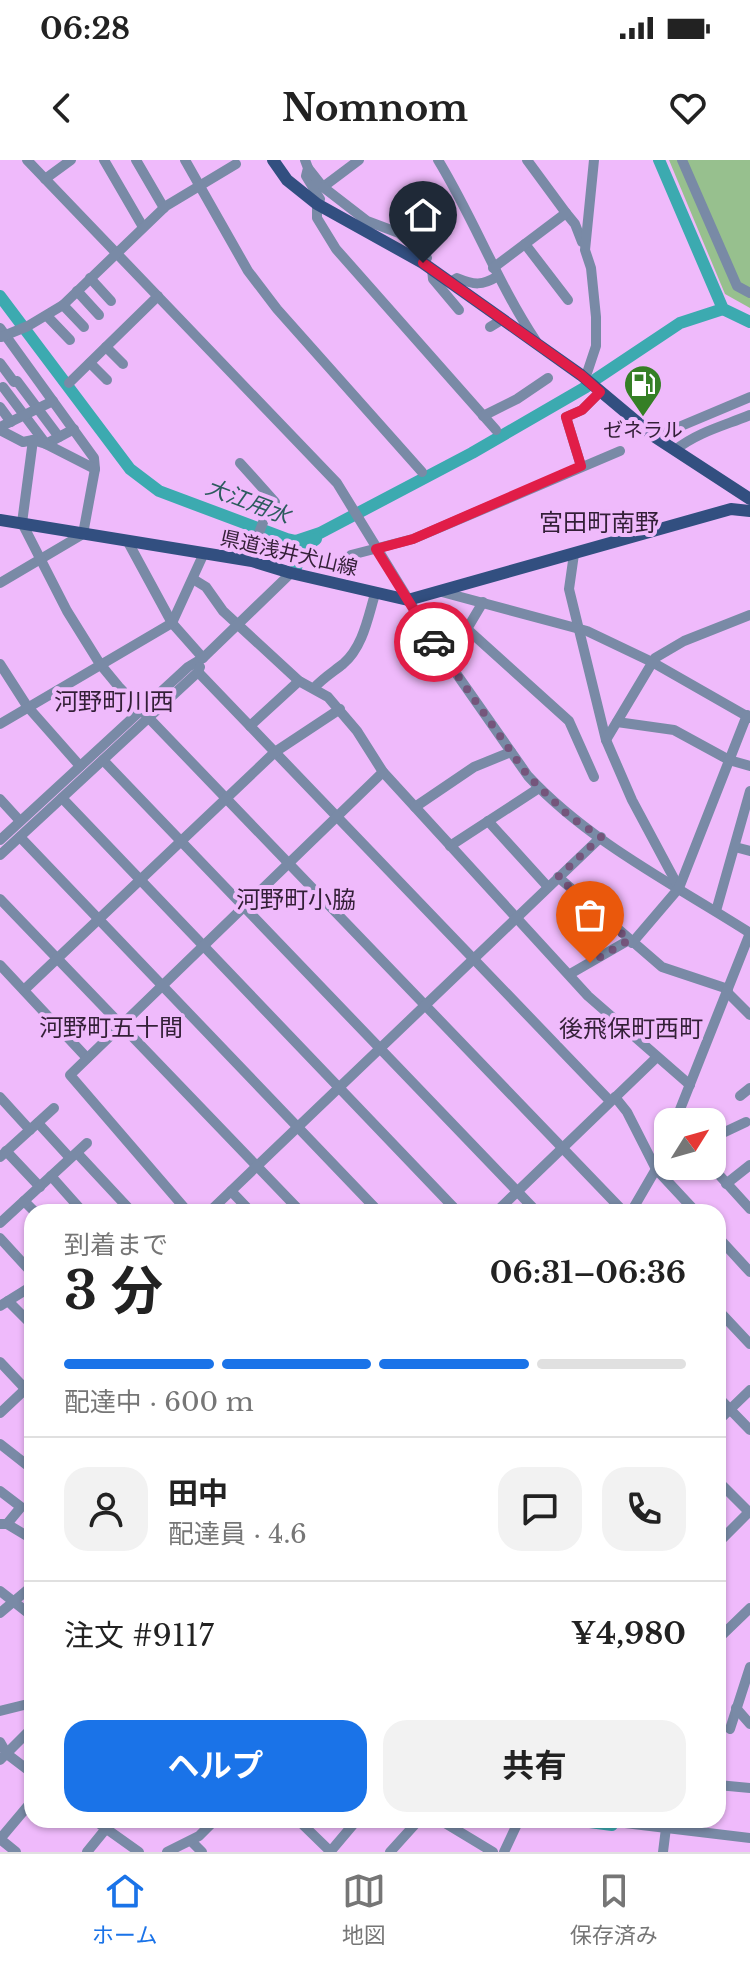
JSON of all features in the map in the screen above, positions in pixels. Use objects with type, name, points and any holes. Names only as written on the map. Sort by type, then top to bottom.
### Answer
[{"type":"main road","points":[[273,160],[287,180],[317,204],[428,266],[585,379],[655,437],[750,499]]},
{"type":"main road","name":"県道浅井犬山線","points":[[0,520],[252,561],[408,600],[731,509],[750,511]]},
{"type":"street","points":[[27,160],[337,483],[408,600],[539,788],[570,817],[750,933],[681,1108]]},
{"type":"street","points":[[45,179],[71,160]]},
{"type":"street","points":[[104,160],[143,227]]},
{"type":"street","points":[[136,160],[164,208]]},
{"type":"street","points":[[185,160],[255,280],[422,472]]},
{"type":"street","points":[[323,187],[359,160]]},
{"type":"street","points":[[438,160],[517,313],[539,345]]},
{"type":"street","points":[[527,160],[575,224],[591,268],[596,346],[585,379]]},
{"type":"street","points":[[585,250],[594,160]]},
{"type":"street","points":[[682,160],[737,286],[750,293]]},
{"type":"street","points":[[0,583],[83,534],[95,469],[94,458],[2,334],[24,328],[63,305],[164,208],[236,164]]},
{"type":"street","points":[[306,164],[306,176],[320,199],[317,218],[322,230],[496,430]]},
{"type":"street","points":[[306,164],[323,187],[367,221],[399,233],[427,258],[433,279],[459,310]]},
{"type":"street","points":[[450,282],[457,278],[476,285],[486,284],[525,244],[566,213]]},
{"type":"street","points":[[525,244],[568,300]]},
{"type":"street","points":[[90,278],[111,301]]},
{"type":"street","points":[[77,291],[99,315]]},
{"type":"street","points":[[69,383],[158,296]]},
{"type":"street","points":[[63,305],[84,327]]},
{"type":"street","points":[[47,316],[70,340]]},
{"type":"street","points":[[490,327],[503,319]]},
{"type":"street","points":[[106,347],[123,364]]},
{"type":"street","points":[[0,363],[59,437]]},
{"type":"street","points":[[90,363],[107,380]]},
{"type":"street","points":[[33,373],[1,388],[46,444]]},
{"type":"street","points":[[483,416],[517,399],[548,378]]},
{"type":"street","points":[[581,466],[566,417],[582,410],[600,392]]},
{"type":"street","points":[[655,437],[750,397]]},
{"type":"street","points":[[0,428],[53,401]]},
{"type":"street","points":[[0,407],[11,422]]},
{"type":"street","points":[[675,450],[694,435],[750,415]]},
{"type":"street","points":[[0,428],[23,442],[33,440],[46,444],[95,469]]},
{"type":"street","points":[[46,444],[74,429]]},
{"type":"street","points":[[33,440],[22,523],[67,611],[100,664],[616,1204]]},
{"type":"street","points":[[351,555],[413,539],[620,451]]},
{"type":"street","points":[[240,463],[275,502],[260,529]]},
{"type":"street","points":[[128,542],[172,623],[203,658]]},
{"type":"street","points":[[0,724],[172,623],[204,553]]},
{"type":"street","points":[[574,554],[569,589],[606,740],[632,800],[679,888]]},
{"type":"street","points":[[0,855],[103,760],[188,667],[203,658],[291,573]]},
{"type":"street","points":[[193,579],[206,587],[223,611],[299,681],[328,697],[340,709],[383,772],[588,996],[690,1085]]},
{"type":"street","points":[[442,592],[544,622],[578,628],[652,662],[748,716],[679,888],[631,942],[570,974]]},
{"type":"street","points":[[314,688],[323,677],[346,662],[362,638],[375,594]]},
{"type":"street","points":[[483,602],[467,629],[569,721],[594,777]]},
{"type":"street","points":[[606,740],[652,662],[684,641],[750,615]]},
{"type":"street","points":[[0,840],[80,766],[198,672],[203,658]]},
{"type":"street","points":[[0,664],[27,706],[80,766]]},
{"type":"street","points":[[198,672],[474,959],[627,1112],[654,1165]]},
{"type":"street","points":[[250,726],[299,681]]},
{"type":"street","points":[[24,990],[275,752],[340,709]]},
{"type":"street","points":[[617,722],[674,730],[729,760],[750,766]]},
{"type":"street","points":[[415,807],[474,767],[511,752]]},
{"type":"street","points":[[103,760],[530,1204]]},
{"type":"street","points":[[181,1204],[70,1075],[383,772]]},
{"type":"street","points":[[450,846],[539,788]]},
{"type":"street","points":[[716,911],[750,791]]},
{"type":"street","points":[[62,798],[450,1204]]},
{"type":"street","points":[[0,799],[20,821]]},
{"type":"street","points":[[488,821],[548,887]]},
{"type":"street","points":[[20,837],[371,1204]]},
{"type":"street","points":[[217,1204],[601,837]]},
{"type":"street","points":[[735,847],[750,851]]},
{"type":"street","points":[[558,877],[662,967],[728,990],[750,1015]]},
{"type":"street","points":[[0,899],[293,1204]]},
{"type":"street","points":[[0,965],[87,1058]]},
{"type":"street","points":[[504,1204],[657,1057]]},
{"type":"street","points":[[740,1096],[750,1088]]},
{"type":"street","points":[[0,1097],[74,1156],[124,1204]]},
{"type":"street","points":[[40,1187],[3,1154],[54,1108]]},
{"type":"street","points":[[726,1131],[746,1122]]},
{"type":"street","points":[[0,1223],[87,1143]]},
{"type":"street","points":[[726,1184],[750,1165]]},
{"type":"street","points":[[636,1204],[654,1172]]},
{"type":"street","points":[[51,1176],[76,1204]]},
{"type":"street","points":[[666,1180],[689,1204]]},
{"type":"street","points":[[723,1180],[750,1209]]},
{"type":"street","points":[[231,1191],[243,1204]]},
{"type":"street","points":[[24,1201],[27,1204]]},
{"type":"street","points":[[2,1245],[24,1266]]},
{"type":"street","points":[[726,1246],[750,1272]]},
{"type":"street","points":[[24,1291],[4,1303],[24,1319]]},
{"type":"street","points":[[726,1318],[750,1344]]},
{"type":"street","points":[[0,1362],[24,1384]]},
{"type":"street","points":[[726,1414],[750,1390]]},
{"type":"street","points":[[0,1413],[24,1395]]},
{"type":"street","points":[[726,1406],[750,1430]]},
{"type":"street","points":[[0,1444],[24,1463]]},
{"type":"street","points":[[726,1489],[749,1513],[726,1535]]},
{"type":"street","points":[[0,1491],[21,1507],[4,1524],[24,1535]]},
{"type":"street","points":[[0,1591],[24,1610]]},
{"type":"street","points":[[0,1613],[24,1594]]},
{"type":"street","points":[[726,1632],[748,1616]]},
{"type":"street","points":[[730,1729],[749,1675]]},
{"type":"street","points":[[0,1711],[24,1705]]},
{"type":"street","points":[[736,1708],[750,1724]]},
{"type":"street","points":[[3,1757],[24,1736]]},
{"type":"street","points":[[0,1742],[3,1757],[24,1769]]},
{"type":"street","points":[[726,1786],[750,1788]]},
{"type":"street","points":[[16,1852],[0,1839],[24,1810]]},
{"type":"street","points":[[87,1852],[106,1828]]},
{"type":"street","points":[[113,1828],[139,1852]]},
{"type":"street","points":[[167,1852],[191,1841],[206,1828]]},
{"type":"street","points":[[306,1828],[331,1852],[350,1828]]},
{"type":"street","points":[[390,1852],[412,1828]]},
{"type":"street","points":[[453,1828],[493,1852]]},
{"type":"street","points":[[504,1852],[515,1828]]},
{"type":"street","points":[[653,1828],[750,1838]]},
{"type":"street","points":[[663,1852],[666,1830]]},
{"type":"street","points":[[191,1841],[202,1852]]},
{"type":"green space","points":[[669,160],[750,160],[750,308],[725,294]]},
{"type":"waterway","points":[[659,160],[723,309],[750,322]]},
{"type":"waterway","name":"大江用水","points":[[0,296],[130,469],[159,491],[296,541],[320,533],[472,453],[586,387]]},
{"type":"waterway","name":"大江用水","points":[[596,379],[680,323],[723,309]]},
{"type":"waterway","points":[[296,568],[302,549],[316,539]]},
{"type":"way so far","points":[[434,642],[528,776],[570,817],[601,837],[558,877],[629,940],[590,963]]},
{"type":"place","name":"ゼネラル","points":[[643,418]]},
{"type":"district","name":"宮田町南野","points":[[599,523]]},
{"type":"district","name":"河野町川西","points":[[114,702]]},
{"type":"district","name":"河野町小脇","points":[[296,900]]},
{"type":"district","name":"河野町五十間","points":[[111,1028]]},
{"type":"district","name":"後飛保町西町","points":[[631,1029]]},
{"type":"route","points":[[423,263],[581,375],[600,392],[582,410],[566,417],[581,466],[413,539],[376,549],[434,642]]}]
